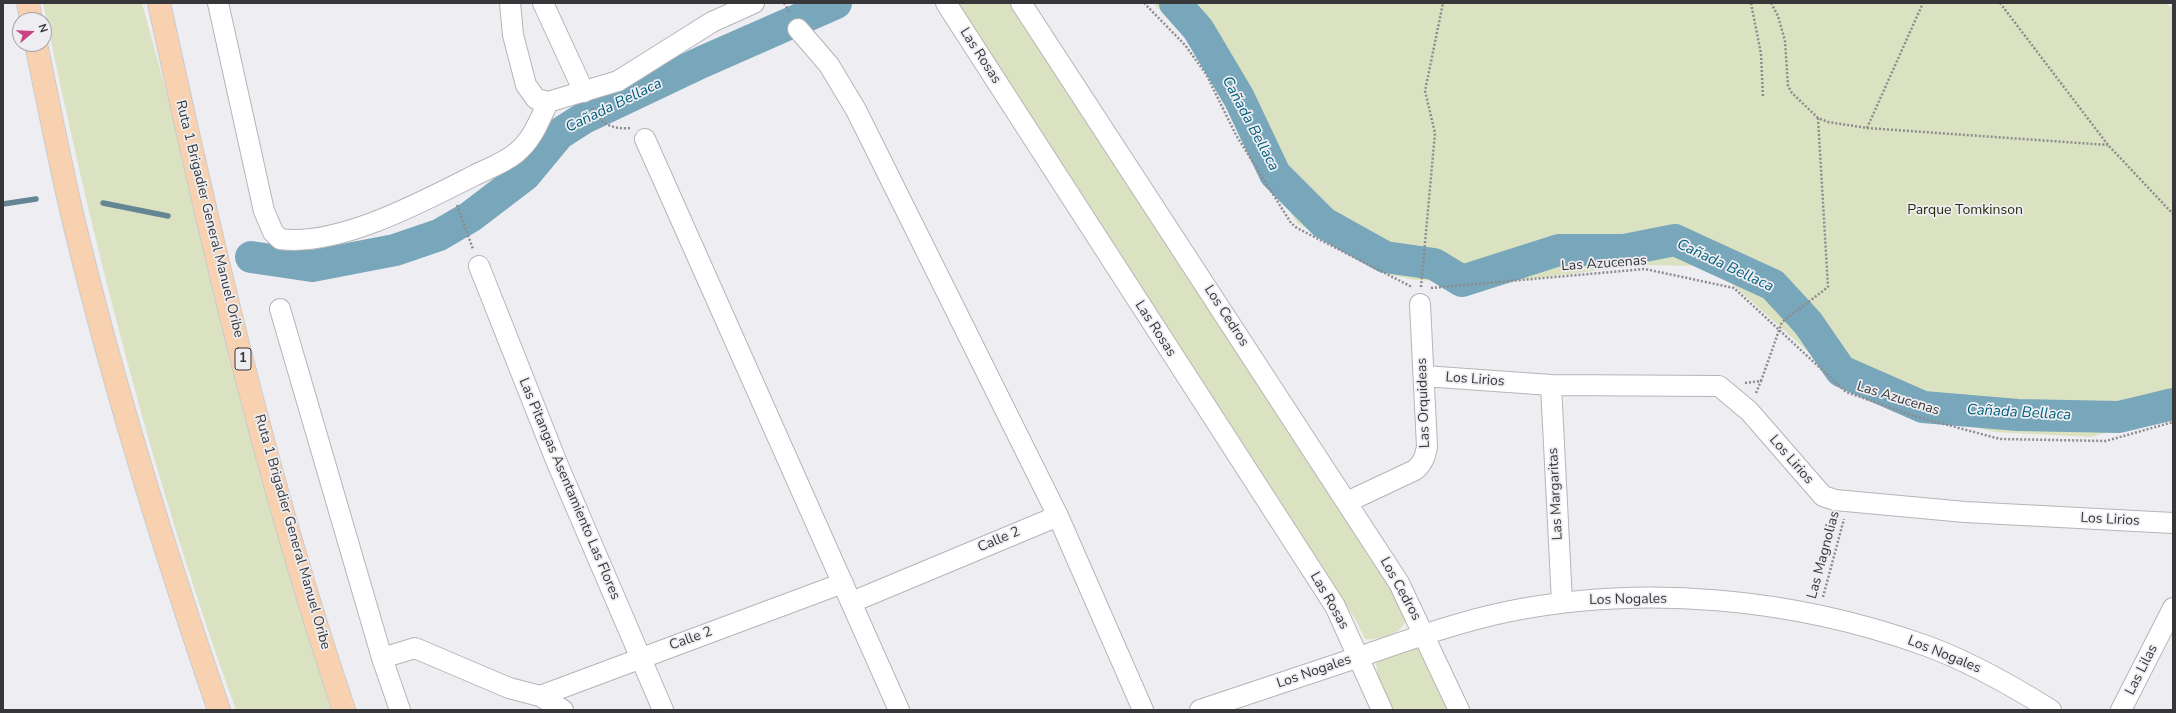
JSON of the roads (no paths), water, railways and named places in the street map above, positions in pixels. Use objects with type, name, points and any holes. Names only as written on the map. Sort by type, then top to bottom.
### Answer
[{"type":"highway","name":"Ruta 1 Brigadier General Manuel Oribe","points":[[159,3],[203,205],[288,530],[344,710]]},
{"type":"highway","points":[[171,3],[177,49],[175,78]]},
{"type":"highway","points":[[38,52],[72,215],[117,384],[172,567],[219,710]]},
{"type":"street","points":[[218,3],[264,211],[273,232],[280,238],[300,240],[362,227],[423,202],[515,154],[528,142],[548,102]]},
{"type":"street","points":[[510,3],[513,36],[526,85],[536,99],[548,102],[584,92],[630,75],[712,22],[754,3]]},
{"type":"street","points":[[542,3],[584,92]]},
{"type":"street","name":"Las Rosas","points":[[946,3],[1335,606],[1382,710]]},
{"type":"street","name":"Los Cedros","points":[[1021,3],[1399,583],[1424,633],[1459,710]]},
{"type":"street","points":[[794,21],[829,65],[856,110],[1058,516],[1143,710]]},
{"type":"street","points":[[645,139],[899,710]]},
{"type":"street","name":"Las Pitangas Asentamiento Las Flores","points":[[476,258],[557,464],[663,710]]},
{"type":"street","name":"Las Orquideas","points":[[1347,502],[1415,470],[1422,463],[1427,447],[1420,296]]},
{"type":"street","points":[[280,309],[382,658],[400,710]]},
{"type":"street","name":"Los Lirios","points":[[1424,376],[1550,385],[1719,386],[1749,411],[1823,496],[1835,500],[1850,500],[2015,515],[2173,523]]},
{"type":"street","name":"Las Margaritas","points":[[1550,385],[1562,602]]},
{"type":"street","name":"Calle 2","points":[[852,602],[1058,516]]},
{"type":"street","name":"Calle 2","points":[[540,696],[843,583]]},
{"type":"street","name":"Los Nogales","points":[[1200,710],[1358,657],[1424,633],[1504,612],[1562,602],[1659,599],[1733,602],[1818,615],[1871,628],[1926,646],[2003,681],[2051,710]]},
{"type":"street","name":"Las Lilas","points":[[2122,710],[2173,608]]},
{"type":"street","points":[[382,658],[415,648],[509,688],[540,696],[563,710]]},
{"type":"waterway","name":"Cañada Bellaca","points":[[251,257],[312,266],[395,250],[439,235],[470,217],[525,175],[559,134],[584,118],[702,62],[836,3]]},
{"type":"waterway","name":"Cañada Bellaca","points":[[1175,3],[1198,29],[1239,98],[1275,174],[1324,223],[1385,257],[1434,264],[1462,281],[1559,250],[1624,250],[1675,240],[1773,285],[1808,323],[1841,371],[1923,407],[2018,415],[2119,417],[2173,404]]},
{"type":"waterway","points":[[3,204],[36,199]]},
{"type":"waterway","points":[[103,203],[168,216]]},
{"type":"park label","name":"Parque Tomkinson","points":[[1965,211]]}]
